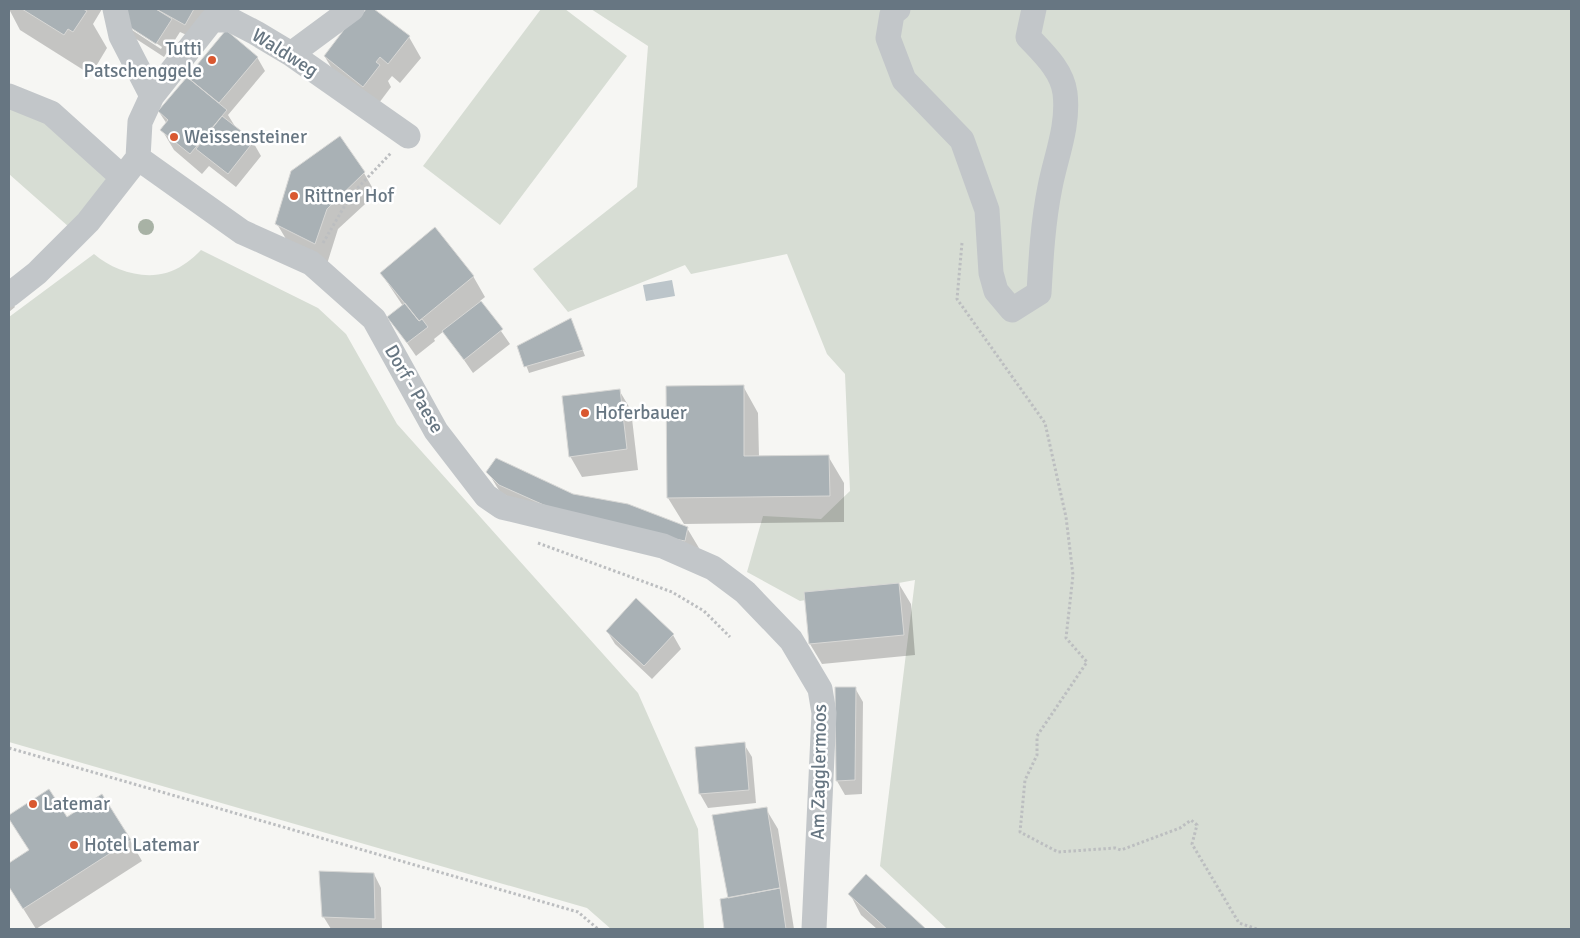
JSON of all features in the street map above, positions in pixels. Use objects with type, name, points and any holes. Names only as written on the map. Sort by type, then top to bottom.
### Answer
[{"type":"street","points":[[9,295],[37,273],[88,222],[138,158],[140,122],[152,96],[121,36],[115,9]]},
{"type":"street","points":[[291,54],[352,9]]},
{"type":"street","points":[[898,9],[892,14],[888,38],[894,55],[904,80],[962,140],[987,210],[991,273],[996,290],[1012,310],[1040,293],[1041,246],[1050,187],[1065,126],[1065,92],[1052,62],[1028,37],[1034,9]]},
{"type":"street","name":"Waldweg","points":[[152,96],[212,20],[231,20],[291,54],[408,136]]},
{"type":"street","points":[[9,96],[51,113],[122,177]]},
{"type":"street","name":"Dorf - Paese","points":[[138,158],[242,232],[311,263],[374,320],[436,431],[486,496],[502,508],[663,546],[713,568]]},
{"type":"street","name":"Am Zagglermoos","points":[[713,568],[745,592],[791,640],[820,689],[824,714],[814,929]]},
{"type":"path","points":[[311,263],[351,195],[408,136]]},
{"type":"path","points":[[962,239],[957,299],[1045,423],[1066,517],[1074,575],[1066,638],[1087,662],[1037,736],[1037,755],[1025,780],[1020,832],[1058,852],[1116,848],[1121,850],[1180,828],[1191,820],[1197,825],[1192,844],[1239,923],[1257,929]]},
{"type":"path","points":[[535,542],[551,550],[672,592],[704,611],[730,637]]},
{"type":"path","points":[[9,748],[578,912],[598,929]]},
{"type":"shaded area","points":[[541,9],[565,9],[627,56],[500,225],[423,166]]},
{"type":"shaded area","points":[[591,9],[1571,9],[1571,929],[947,929],[880,866],[915,580],[800,601],[747,572],[763,516],[821,519],[850,491],[845,374],[827,354],[787,254],[691,274],[685,265],[568,312],[533,269],[637,187],[648,46]]},
{"type":"shaded area","points":[[9,103],[48,118],[114,176],[69,227],[9,174]]},
{"type":"shaded area","points":[[201,250],[318,308],[346,334],[397,424],[638,693],[698,829],[704,929],[611,929],[587,908],[9,742],[9,317],[94,254],[114,267],[137,274],[149,275],[172,271],[188,262]]},
{"type":"shaded area","points":[[672,280],[675,296],[646,301],[643,285]]},
{"type":"building","points":[[22,9],[83,9],[87,11],[73,32],[68,29],[64,35]]},
{"type":"building","points":[[124,9],[156,9],[172,19],[156,44],[117,19]]},
{"type":"building","points":[[156,9],[194,9],[185,25]]},
{"type":"building","points":[[366,9],[374,9],[410,36],[388,64],[380,57],[376,62],[380,65],[363,87],[324,56],[359,10],[363,13]]},
{"type":"building","points":[[226,30],[258,57],[219,103],[187,77]]},
{"type":"building","points":[[187,77],[227,110],[190,154],[160,130],[168,120],[158,111]]},
{"type":"building","points":[[222,116],[254,141],[228,174],[196,149]]},
{"type":"building","points":[[340,136],[365,172],[327,209],[315,244],[275,224],[291,171]]},
{"type":"building","points":[[435,227],[474,276],[419,321],[380,273]]},
{"type":"building","points":[[481,301],[503,329],[464,360],[442,331]]},
{"type":"building","points":[[405,303],[419,321],[422,319],[428,327],[407,343],[387,317]]},
{"type":"building","points":[[571,318],[583,350],[524,367],[517,346]]},
{"type":"building","points":[[744,385],[744,456],[829,455],[830,496],[667,498],[666,386]]},
{"type":"building","points":[[620,389],[627,449],[569,457],[562,396]]},
{"type":"building","points":[[496,458],[573,494],[628,504],[688,527],[685,541],[573,518],[499,485],[486,472]]},
{"type":"building","points":[[899,583],[904,635],[809,644],[804,592]]},
{"type":"building","points":[[636,598],[674,634],[644,666],[606,631]]},
{"type":"building","points":[[835,687],[856,687],[855,780],[836,781]]},
{"type":"building","points":[[745,742],[749,790],[699,794],[695,747]]},
{"type":"building","name":"Hotel Latemar","points":[[49,789],[67,817],[102,794],[131,840],[23,909],[9,887],[9,863],[29,850],[9,819],[9,815]]},
{"type":"building","points":[[767,807],[780,888],[728,898],[712,815]]},
{"type":"building","points":[[319,871],[374,873],[375,919],[322,917]]},
{"type":"building","points":[[866,874],[926,929],[887,929],[848,894]]},
{"type":"building","points":[[780,888],[786,929],[724,929],[720,899]]},
{"type":"place","name":"Tutti Patschenggele","points":[[212,60]]},
{"type":"place","name":"Weissensteiner","points":[[174,137]]},
{"type":"place","name":"Rittner Hof","points":[[294,196]]},
{"type":"place","name":"Hoferbauer","points":[[585,413]]},
{"type":"place","name":"Latemar","points":[[33,804]]},
{"type":"place","name":"Hotel Latemar","points":[[74,845]]}]
